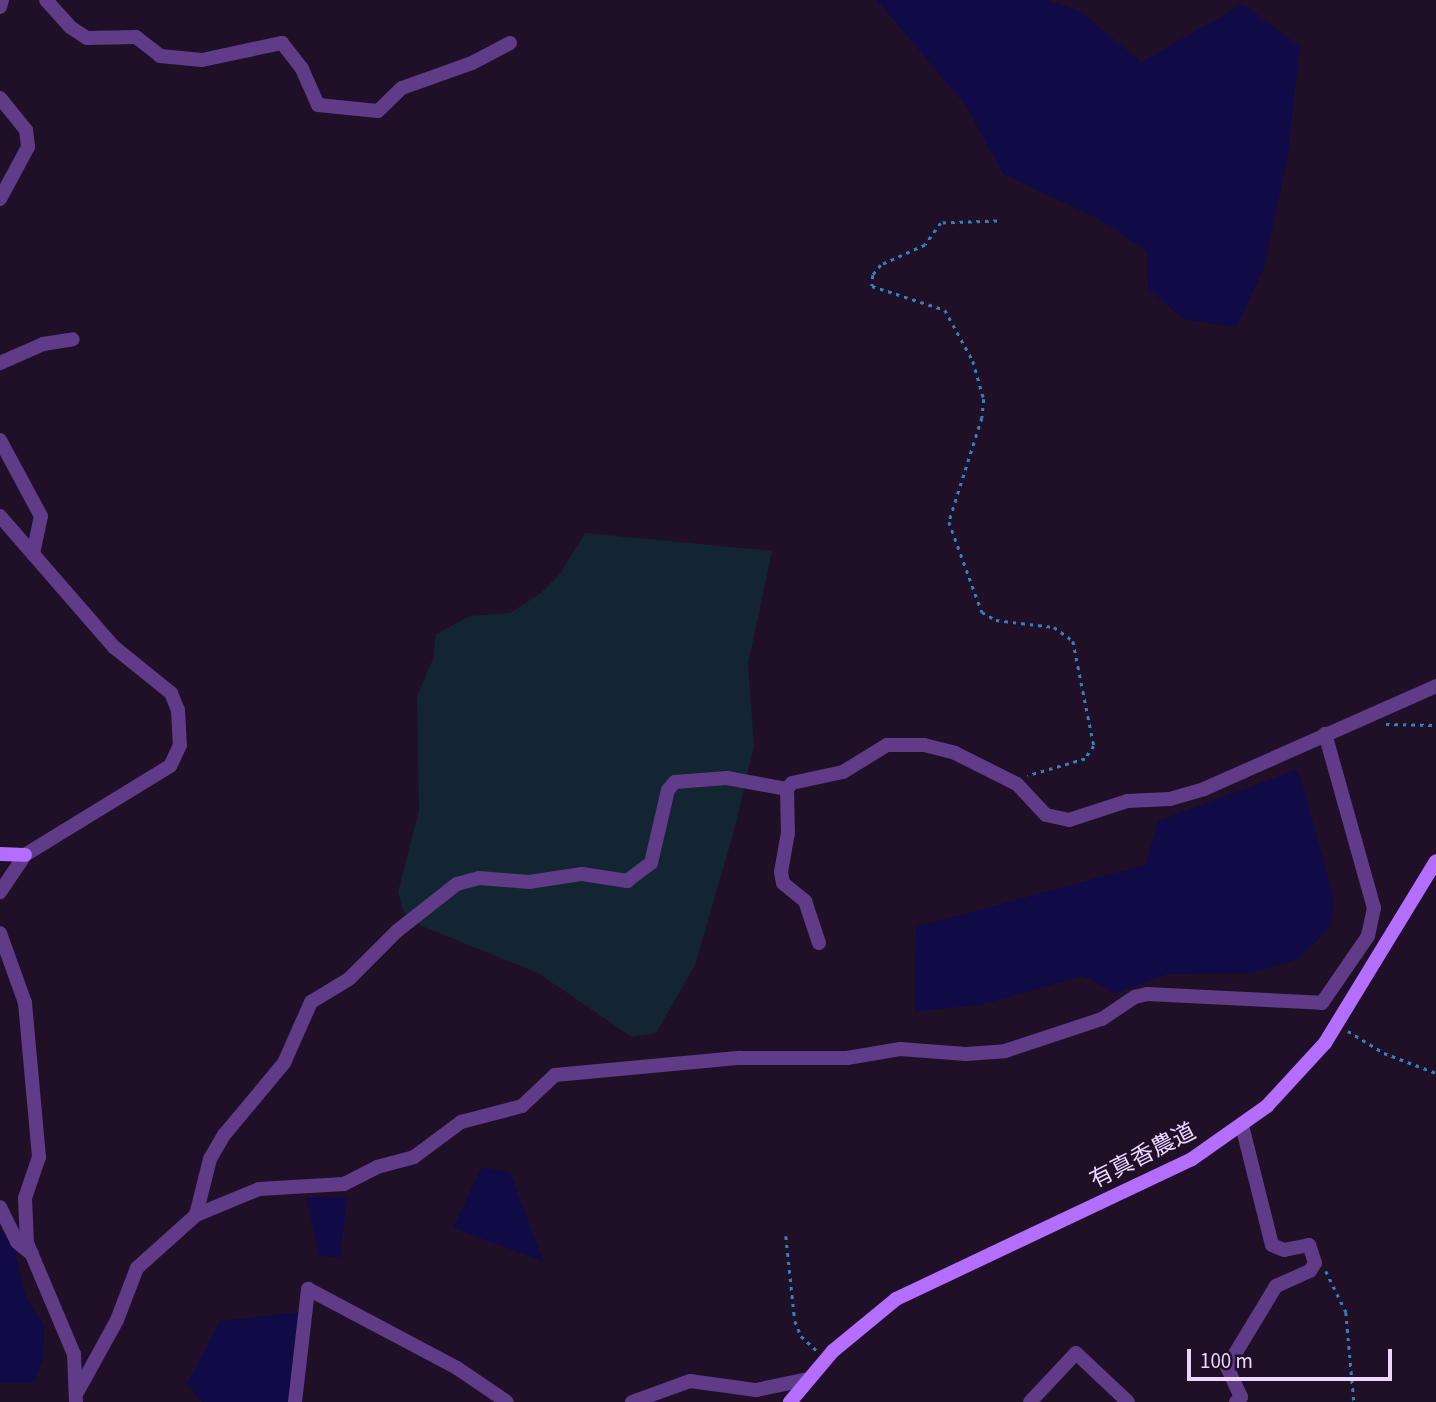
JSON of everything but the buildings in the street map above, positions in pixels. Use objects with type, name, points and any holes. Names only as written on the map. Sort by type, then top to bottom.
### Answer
[{"type":"street","points":[[0,7],[2,0]]},
{"type":"street","points":[[46,0],[70,27],[87,38],[136,37],[160,56],[202,60],[282,43],[302,69],[318,105],[378,111],[402,88],[472,63],[510,43]]},
{"type":"street","points":[[0,97],[26,130],[27,146],[0,199]]},
{"type":"street","points":[[0,363],[43,344],[73,339]]},
{"type":"street","points":[[0,440],[41,516],[33,554]]},
{"type":"street","points":[[0,516],[114,647],[171,693],[178,710],[180,745],[170,766],[25,855],[0,892]]},
{"type":"street","points":[[819,943],[805,901],[783,883],[780,872],[788,834],[787,789],[792,783],[843,772],[887,745],[941,748],[1017,783],[1046,814],[1069,820],[1127,801],[1170,799],[1204,789],[1362,716],[1436,686]]},
{"type":"street","points":[[1322,1003],[1368,936],[1374,908],[1325,734]]},
{"type":"street","points":[[197,1215],[219,1143],[284,1063],[312,1002],[349,978],[397,931],[457,884],[479,878],[529,882],[582,874],[627,881],[651,863],[668,790],[676,782],[727,778],[787,789]]},
{"type":"street","points":[[0,854],[25,855]]},
{"type":"street","name":"有真香農道","points":[[790,1402],[825,1359],[859,1327],[929,1280],[1192,1158],[1242,1126],[1293,1082],[1337,1023],[1436,861]]},
{"type":"street","points":[[0,933],[25,1003],[39,1157],[25,1198],[27,1243],[74,1354],[77,1396]]},
{"type":"street","points":[[1350,962],[1367,973]]},
{"type":"street","points":[[77,1396],[117,1320],[137,1268],[197,1215],[259,1189],[344,1184],[377,1167],[414,1157],[461,1122],[522,1106],[555,1075],[568,1072],[649,1069],[740,1058],[847,1058],[900,1049],[966,1054],[1005,1051],[1102,1019],[1135,997],[1147,994],[1322,1003]]},
{"type":"street","points":[[1322,1003],[1337,1023]]},
{"type":"street","points":[[1236,1402],[1241,1397],[1227,1367],[1276,1286],[1310,1271],[1315,1263],[1309,1245],[1283,1250],[1272,1245],[1242,1126]]},
{"type":"street","points":[[0,1207],[17,1242],[33,1255]]},
{"type":"street","points":[[295,1402],[308,1289],[457,1368],[507,1402]]},
{"type":"street","points":[[1030,1402],[1076,1353],[1128,1402]]},
{"type":"street","points":[[632,1402],[690,1381],[756,1390],[807,1380]]},
{"type":"path","points":[[998,221],[941,223],[925,245],[881,265],[873,275],[872,286],[945,310],[973,361],[984,399],[982,418],[949,522],[982,612],[996,620],[1054,627],[1073,641],[1094,746],[1084,759],[1030,773],[1017,783]]},
{"type":"path","points":[[1362,716],[1390,725],[1436,724]]},
{"type":"path","points":[[1337,1023],[1367,1044],[1436,1073]]},
{"type":"path","points":[[786,1236],[795,1321],[801,1336],[825,1359]]},
{"type":"path","points":[[1315,1263],[1324,1266],[1346,1312],[1354,1402]]},
{"type":"shaded area","points":[[877,0],[1048,0],[1080,11],[1141,62],[1243,4],[1300,47],[1287,160],[1264,268],[1236,327],[1183,319],[1148,288],[1147,252],[1097,218],[1003,174],[967,107]]},
{"type":"shaded area","points":[[585,533],[772,551],[748,664],[754,746],[734,831],[695,965],[656,1033],[632,1037],[538,973],[422,926],[404,913],[398,892],[419,811],[417,696],[433,659],[436,634],[470,616],[510,613],[541,593],[560,574]]},
{"type":"shaded area","points":[[1298,769],[1333,895],[1332,925],[1299,959],[1250,973],[1168,974],[1116,993],[1083,976],[979,1005],[915,1011],[916,927],[1145,865],[1158,821]]},
{"type":"shaded area","points":[[482,1167],[510,1173],[543,1261],[453,1228]]},
{"type":"shaded area","points":[[306,1197],[347,1197],[340,1257],[319,1256]]},
{"type":"shaded area","points":[[0,1230],[12,1239],[26,1298],[44,1325],[43,1359],[34,1383],[0,1383]]},
{"type":"shaded area","points":[[301,1312],[292,1402],[202,1402],[187,1384],[220,1321]]}]
